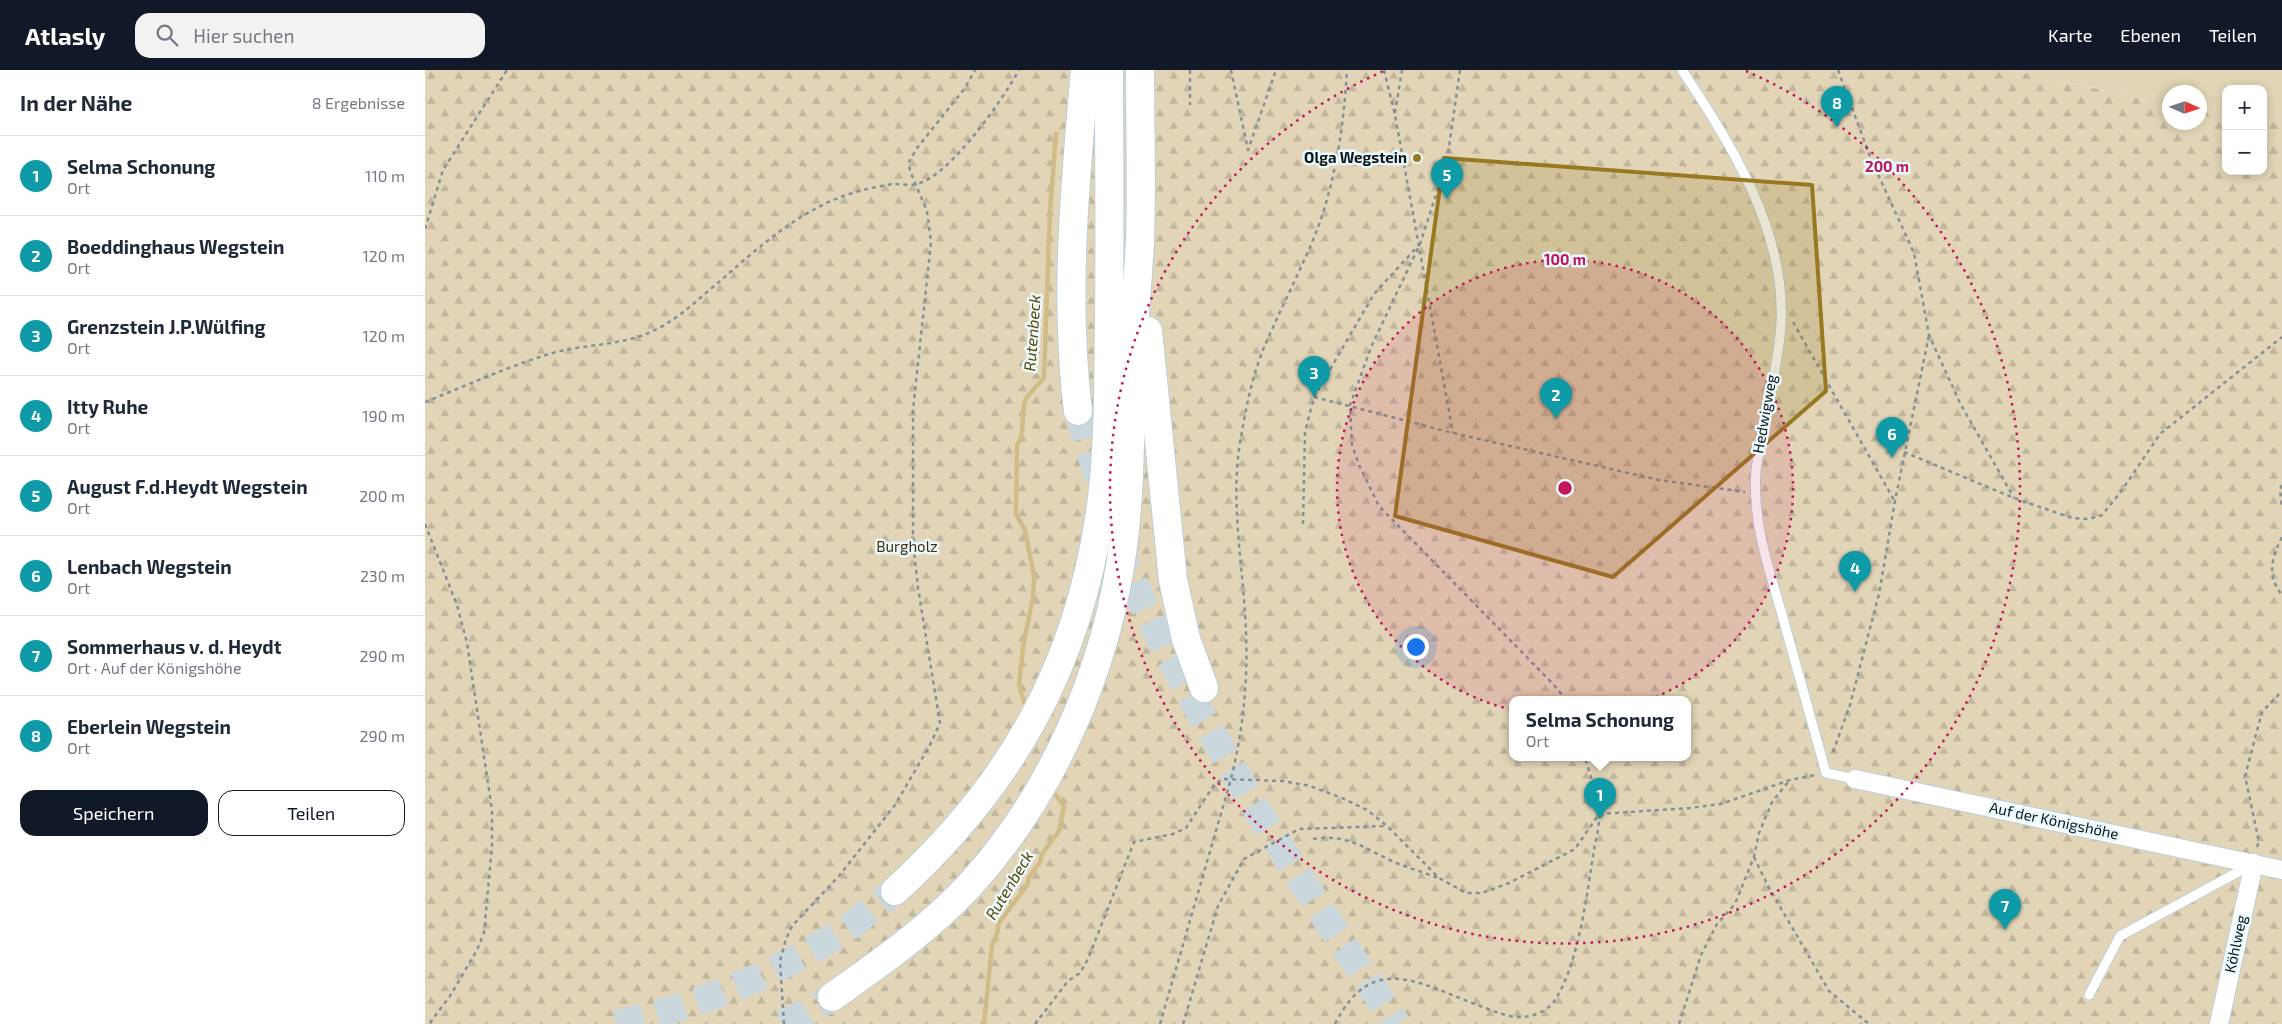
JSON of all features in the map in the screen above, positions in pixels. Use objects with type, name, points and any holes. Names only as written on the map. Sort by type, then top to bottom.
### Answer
[{"type":"highway","points":[[1078,411],[1072,366],[1071,264],[1075,183],[1085,70]]},
{"type":"highway","points":[[895,891],[957,830],[980,802],[1024,738],[1068,645],[1086,586],[1101,512],[1104,480],[1108,359],[1109,70]]},
{"type":"highway","points":[[832,996],[889,957],[935,919],[994,856],[1017,825],[1040,787],[1064,741],[1086,692],[1109,620],[1123,545],[1129,481],[1132,361],[1140,240],[1140,70]]},
{"type":"highway","points":[[1140,240],[1173,580],[1186,639],[1204,688]]},
{"type":"street","name":"Auf der Königshöhe","points":[[1855,779],[2282,870]]},
{"type":"street","name":"Köhlweg","points":[[2221,1022],[2254,864]]},
{"type":"lane","name":"Hedwigweg","points":[[1682,70],[1720,128],[1749,182],[1776,259],[1781,285],[1777,350],[1761,432],[1754,494],[1758,526],[1767,566],[1826,773]]},
{"type":"lane","points":[[1826,773],[1855,779]]},
{"type":"lane","points":[[2089,995],[2120,936],[2254,864]]},
{"type":"path","points":[[425,229],[443,170],[507,70]]},
{"type":"path","points":[[784,1024],[780,961],[792,926],[839,876],[895,806],[931,745],[940,722],[940,710],[918,588],[913,540],[913,410],[931,242],[927,211],[910,171],[911,158],[952,106],[975,70]]},
{"type":"path","points":[[425,402],[538,357],[654,331],[683,313],[767,241],[816,208],[875,188],[894,184],[917,184],[939,171],[959,151],[1008,90],[1019,70]]},
{"type":"path","points":[[1190,70],[1190,105]]},
{"type":"path","points":[[1231,70],[1249,150],[1276,70]]},
{"type":"path","points":[[1160,1024],[1231,779],[1240,741],[1247,681],[1246,632],[1236,490],[1240,440],[1251,385],[1263,351],[1319,222],[1338,157],[1344,118],[1347,70]]},
{"type":"path","points":[[1383,70],[1395,115],[1420,244],[1453,433]]},
{"type":"path","points":[[1395,115],[1402,70]]},
{"type":"path","points":[[1460,70],[1447,161],[1420,244],[1372,345],[1350,405],[1352,445],[1359,465],[1379,506],[1554,685],[1562,696]]},
{"type":"path","points":[[1838,70],[1871,159],[1914,253],[1929,335],[1960,403],[2014,498]]},
{"type":"path","points":[[1303,524],[1305,432],[1314,397],[1374,294],[1420,244]]},
{"type":"path","points":[[1781,302],[1895,501]]},
{"type":"path","points":[[1599,814],[1721,804],[1790,780],[1826,773],[1851,705],[1879,594],[1904,452],[1919,391],[1929,335]]},
{"type":"path","points":[[1904,452],[2014,498],[2072,518],[2089,519],[2102,515],[2120,493],[2160,434],[2282,337]]},
{"type":"path","points":[[1314,397],[1453,433],[1659,480],[1754,494]]},
{"type":"path","points":[[2282,485],[2280,489],[2282,508]]},
{"type":"path","points":[[425,524],[457,605],[467,643],[492,810],[492,846],[484,933],[477,950],[450,996],[429,1024]]},
{"type":"path","points":[[2282,537],[2271,558],[2274,585],[2282,595]]},
{"type":"path","points":[[2254,864],[2259,842],[2245,776],[2262,712],[2282,691]]},
{"type":"path","points":[[1335,1024],[1345,1004],[1368,984],[1385,978],[1403,978],[1498,1013],[1522,1017],[1541,1013],[1555,1001],[1572,960],[1589,878],[1599,814],[1586,761]]},
{"type":"path","points":[[1035,1024],[1068,981],[1080,973],[1088,959],[1134,842],[1173,834],[1186,828],[1214,785],[1222,778],[1283,781],[1310,786],[1342,798],[1367,810],[1387,826],[1439,878]]},
{"type":"path","points":[[1679,1024],[1701,955],[1717,924],[1735,904],[1754,857],[1759,833],[1772,802],[1790,780]]},
{"type":"path","points":[[1313,840],[1330,836],[1362,846],[1394,862],[1439,878],[1466,893],[1482,893],[1509,883],[1575,849],[1599,814]]},
{"type":"path","points":[[1183,1024],[1218,906],[1244,859],[1299,829],[1387,826]]},
{"type":"path","points":[[1754,857],[1768,886],[1829,991],[1869,1024]]},
{"type":"highlighted area","points":[[1444,158],[1812,185],[1826,391],[1613,577],[1395,516]]},
{"type":"green space","name":"Burgholz","points":[[425,70],[2013,70],[2162,103],[2162,130],[2207,130],[2207,112],[2222,114],[2222,175],[2267,175],[2267,120],[2282,122],[2282,1024],[425,1024]]},
{"type":"green space","points":[[2013,70],[2282,70],[2282,122],[2267,120],[2267,85],[2222,85],[2222,114],[2207,112],[2207,85],[2162,85],[2162,103]]},
{"type":"waterway","name":"Rutenbeck","points":[[1024,702],[1019,685],[1023,647],[1033,597],[1034,576],[1025,530],[1016,514],[1017,445],[1022,434],[1024,404],[1044,377],[1050,210],[1056,134]]},
{"type":"waterway","name":"Rutenbeck","points":[[984,1024],[992,945],[996,939],[999,923],[1027,885],[1029,877],[1040,862],[1042,854],[1059,831],[1064,807],[1056,795]]},
{"type":"tunnel","points":[[1078,411],[1103,493]]},
{"type":"tunnel","points":[[1118,544],[1156,630],[1224,754],[1296,871],[1397,1024]]},
{"type":"tunnel","points":[[616,1024],[647,1017],[708,998],[767,973],[795,959],[850,926],[895,891]]},
{"type":"tunnel","points":[[782,1024],[800,1016],[832,997]]},
{"type":"place","name":"Eberlein Wegstein","points":[[1837,127]]},
{"type":"place","name":"Olga Wegstein","points":[[1417,158]]},
{"type":"place","name":"August F.d.Heydt Wegstein","points":[[1447,199]]},
{"type":"place","name":"Grenzstein J.P.Wülfing","points":[[1314,397]]},
{"type":"place","name":"Boeddinghaus Wegstein","points":[[1556,419]]},
{"type":"place","name":"Lenbach Wegstein","points":[[1892,458]]},
{"type":"place","name":"Itty Ruhe","points":[[1855,592]]},
{"type":"place","name":"Selma Schonung","points":[[1600,819]]},
{"type":"place","name":"Sommerhaus v. d. Heydt","points":[[2005,930]]}]
